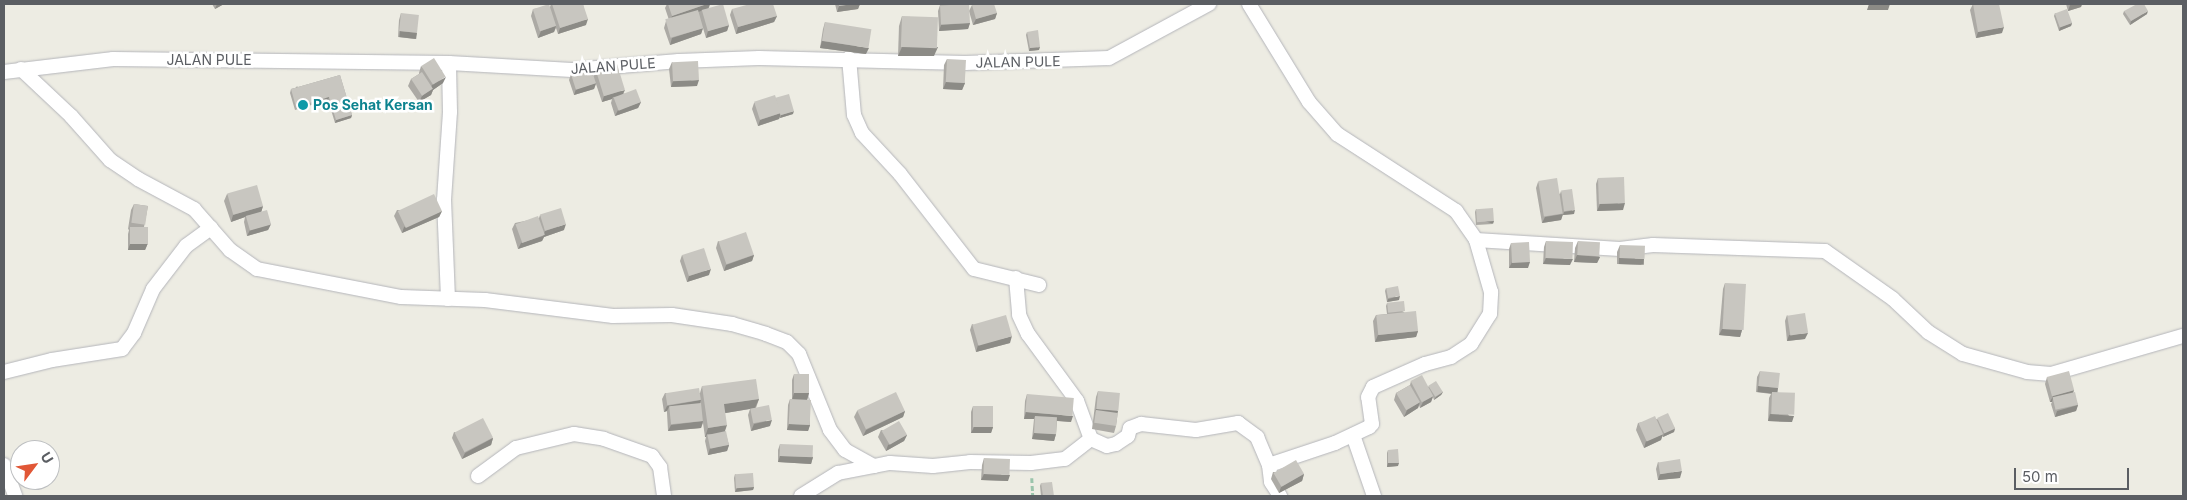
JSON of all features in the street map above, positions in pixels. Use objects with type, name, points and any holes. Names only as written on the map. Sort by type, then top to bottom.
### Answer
[{"type":"street","name":"JALAN PULE","points":[[4,72],[113,59],[449,63],[572,70],[679,60],[850,58],[964,63],[1109,58],[1209,4]]},
{"type":"street","points":[[1248,4],[1309,102],[1337,134],[1456,210],[1476,240],[1491,292],[1490,314],[1481,331],[1470,344],[1451,357],[1425,364],[1373,387],[1368,397],[1372,424],[1353,435],[1269,465]]},
{"type":"street","points":[[850,58],[854,115],[862,133],[900,174],[974,269],[1039,285]]},
{"type":"street","points":[[448,299],[444,200],[450,112],[449,63]]},
{"type":"street","points":[[22,69],[71,116],[110,160],[138,180],[194,209],[230,250],[257,269],[401,297],[485,300],[613,316],[672,315],[732,324],[787,342],[809,373],[830,430],[845,450],[874,466]]},
{"type":"street","points":[[4,372],[52,360],[122,349],[134,333],[153,289],[186,246],[211,228]]},
{"type":"street","points":[[1476,240],[1620,249],[1652,245],[1825,250],[1893,299],[1928,332],[1963,354],[2027,372],[2051,374],[2183,336]]},
{"type":"street","points":[[1016,278],[1018,315],[1047,362],[1077,401],[1091,439],[1107,446],[1116,444],[1128,436],[1130,428],[1141,424],[1196,430],[1238,423],[1257,438],[1269,465],[1271,482],[1280,496]]},
{"type":"street","points":[[478,476],[516,448],[574,434],[604,439],[652,456],[660,467],[664,496]]},
{"type":"street","points":[[1353,435],[1374,496]]},
{"type":"street","points":[[801,496],[838,473],[897,463],[933,466],[970,462],[1031,463],[1065,459],[1091,439]]},
{"type":"street","points":[[4,464],[15,496]]},
{"type":"path","points":[[1031,463],[1033,496]]},
{"type":"building","points":[[549,4],[556,26],[540,31],[533,9]]},
{"type":"building","points":[[552,4],[583,4],[588,19],[560,28]]},
{"type":"building","points":[[668,4],[707,4],[672,16]]},
{"type":"building","points":[[723,4],[729,25],[708,31],[702,10]]},
{"type":"building","points":[[750,4],[773,4],[777,16],[738,27],[732,9]]},
{"type":"building","points":[[969,4],[970,23],[941,24],[940,6]]},
{"type":"building","points":[[994,4],[997,13],[976,19],[972,5]]},
{"type":"building","points":[[1973,4],[1999,4],[2004,27],[1978,32]]},
{"type":"building","points":[[2137,4],[2144,4],[2148,11],[2131,21],[2124,11]]},
{"type":"building","points":[[2067,9],[2072,23],[2060,28],[2055,13]]},
{"type":"building","points":[[698,10],[703,28],[671,38],[665,19]]},
{"type":"building","points":[[401,13],[419,15],[417,33],[399,31]]},
{"type":"building","points":[[902,16],[938,17],[937,48],[901,47]]},
{"type":"building","points":[[825,22],[871,29],[868,48],[822,41]]},
{"type":"building","points":[[1038,30],[1040,47],[1030,48],[1027,32]]},
{"type":"building","points":[[434,58],[446,77],[433,85],[421,66]]},
{"type":"building","points":[[947,59],[966,60],[965,83],[946,82]]},
{"type":"building","points":[[698,61],[699,80],[673,81],[672,62]]},
{"type":"building","points":[[617,64],[625,90],[604,96],[596,70]]},
{"type":"building","points":[[591,68],[596,83],[576,90],[571,74]]},
{"type":"building","points":[[422,72],[433,89],[422,96],[411,79]]},
{"type":"building","name":"Pos Sehat Kersan","points":[[340,75],[352,115],[336,120],[329,97],[296,107],[291,89]]},
{"type":"building","points":[[636,89],[641,102],[619,111],[614,98]]},
{"type":"building","points":[[789,94],[794,111],[781,115],[776,98]]},
{"type":"building","points":[[775,95],[781,113],[760,120],[754,102]]},
{"type":"building","points":[[1624,177],[1625,203],[1599,204],[1598,178]]},
{"type":"building","points":[[1557,178],[1563,214],[1544,217],[1538,181]]},
{"type":"building","points":[[257,185],[263,206],[233,215],[227,194]]},
{"type":"building","points":[[1572,189],[1575,210],[1564,211],[1561,191]]},
{"type":"building","points":[[434,194],[442,211],[406,228],[398,211]]},
{"type":"building","points":[[134,204],[148,206],[145,225],[131,223]]},
{"type":"building","points":[[561,208],[566,224],[545,231],[540,214]]},
{"type":"building","points":[[1493,208],[1494,221],[1477,222],[1476,209]]},
{"type":"building","points":[[267,210],[271,224],[250,230],[246,216]]},
{"type":"building","points":[[538,216],[545,235],[522,243],[515,224]]},
{"type":"building","points":[[130,227],[148,227],[148,244],[130,244]]},
{"type":"building","points":[[746,232],[754,255],[726,264],[719,241]]},
{"type":"building","points":[[1546,241],[1573,242],[1572,259],[1545,258]]},
{"type":"building","points":[[1578,241],[1600,242],[1599,256],[1577,255]]},
{"type":"building","points":[[1529,242],[1530,262],[1512,263],[1511,243]]},
{"type":"building","points":[[1620,245],[1645,246],[1645,259],[1620,258]]},
{"type":"building","points":[[704,248],[711,269],[689,276],[682,255]]},
{"type":"building","points":[[1725,283],[1746,284],[1744,330],[1723,329]]},
{"type":"building","points":[[1398,286],[1400,296],[1388,298],[1386,288]]},
{"type":"building","points":[[1404,301],[1405,311],[1388,313],[1387,303]]},
{"type":"building","points":[[1416,311],[1418,331],[1378,335],[1376,315]]},
{"type":"building","points":[[1805,313],[1808,333],[1790,336],[1787,316]]},
{"type":"building","points":[[1006,315],[1012,336],[978,346],[972,325]]},
{"type":"building","points":[[1760,371],[1780,373],[1778,388],[1758,386]]},
{"type":"building","points":[[2069,371],[2074,390],[2052,396],[2047,377]]},
{"type":"building","points":[[794,374],[809,374],[809,393],[794,393]]},
{"type":"building","points":[[1422,375],[1433,396],[1422,402],[1411,381]]},
{"type":"building","points":[[756,379],[759,399],[724,404],[727,425],[708,428],[702,386]]},
{"type":"building","points":[[1436,381],[1443,392],[1435,397],[1428,386]]},
{"type":"building","points":[[1410,385],[1420,402],[1406,410],[1396,393]]},
{"type":"building","points":[[699,388],[701,400],[667,405],[665,393]]},
{"type":"building","points":[[1098,391],[1120,393],[1118,411],[1096,409]]},
{"type":"building","points":[[896,392],[905,411],[866,429],[857,410]]},
{"type":"building","points":[[1772,392],[1795,393],[1794,415],[1771,414]]},
{"type":"building","points":[[2075,392],[2078,405],[2056,410],[2053,397]]},
{"type":"building","points":[[1027,394],[1074,398],[1072,416],[1025,412]]},
{"type":"building","points":[[790,399],[811,400],[810,425],[789,424]]},
{"type":"building","points":[[701,403],[703,421],[671,424],[669,406]]},
{"type":"building","points":[[769,405],[772,420],[753,423],[750,409]]},
{"type":"building","points":[[973,406],[993,406],[993,427],[973,427]]},
{"type":"building","points":[[1096,410],[1118,413],[1116,426],[1094,423]]},
{"type":"building","points":[[1668,413],[1675,428],[1664,433],[1657,418]]},
{"type":"building","points":[[1035,416],[1057,417],[1056,434],[1034,433]]},
{"type":"building","points":[[1655,416],[1663,434],[1647,442],[1639,423]]},
{"type":"building","points":[[483,418],[493,438],[464,452],[454,433]]},
{"type":"building","points":[[899,421],[907,435],[890,445],[882,431]]},
{"type":"building","points":[[726,431],[729,445],[710,449],[707,435]]},
{"type":"building","points":[[780,444],[813,445],[813,457],[780,456]]},
{"type":"building","points":[[1398,449],[1399,463],[1388,463],[1388,450]]},
{"type":"building","points":[[984,458],[1010,459],[1009,475],[983,474]]},
{"type":"building","points":[[1680,459],[1682,471],[1660,474],[1658,462]]},
{"type":"building","points":[[1296,460],[1304,474],[1281,487],[1273,473]]},
{"type":"building","points":[[753,473],[754,487],[736,488],[735,474]]},
{"type":"building","points":[[1052,482],[1054,496],[1043,496],[1041,483]]},
{"type":"place","name":"Pos Sehat Kersan","points":[[303,105]]}]
